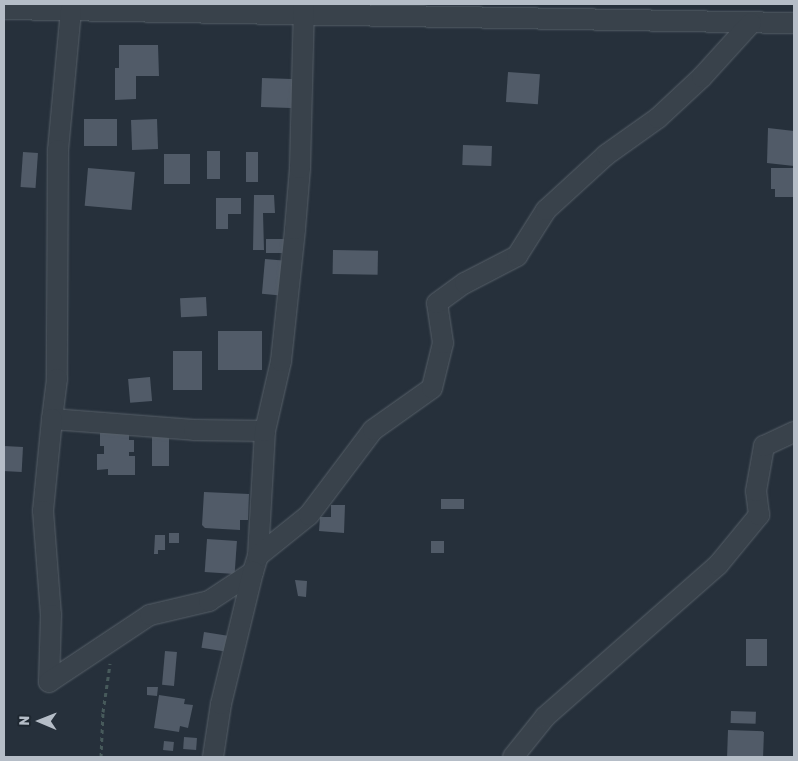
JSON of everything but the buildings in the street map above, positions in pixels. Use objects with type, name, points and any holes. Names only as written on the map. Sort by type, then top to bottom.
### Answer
[{"type":"street","points":[[213,757],[221,704],[256,564],[265,431],[281,361],[300,168],[303,8]]},
{"type":"street","points":[[4,9],[303,8],[448,10],[751,23],[794,23]]},
{"type":"street","points":[[71,10],[58,150],[57,379],[43,511],[51,615],[50,682],[150,616],[209,602],[256,564],[309,515],[373,430],[432,388],[443,343],[437,303],[465,283],[517,256],[546,210],[606,155],[658,118],[702,77],[751,23]]},
{"type":"street","points":[[52,419],[194,430],[265,431]]},
{"type":"street","points":[[513,757],[545,717],[718,565],[759,515],[756,491],[764,446],[794,432]]},
{"type":"path","points":[[101,757],[103,712],[117,637]]}]
